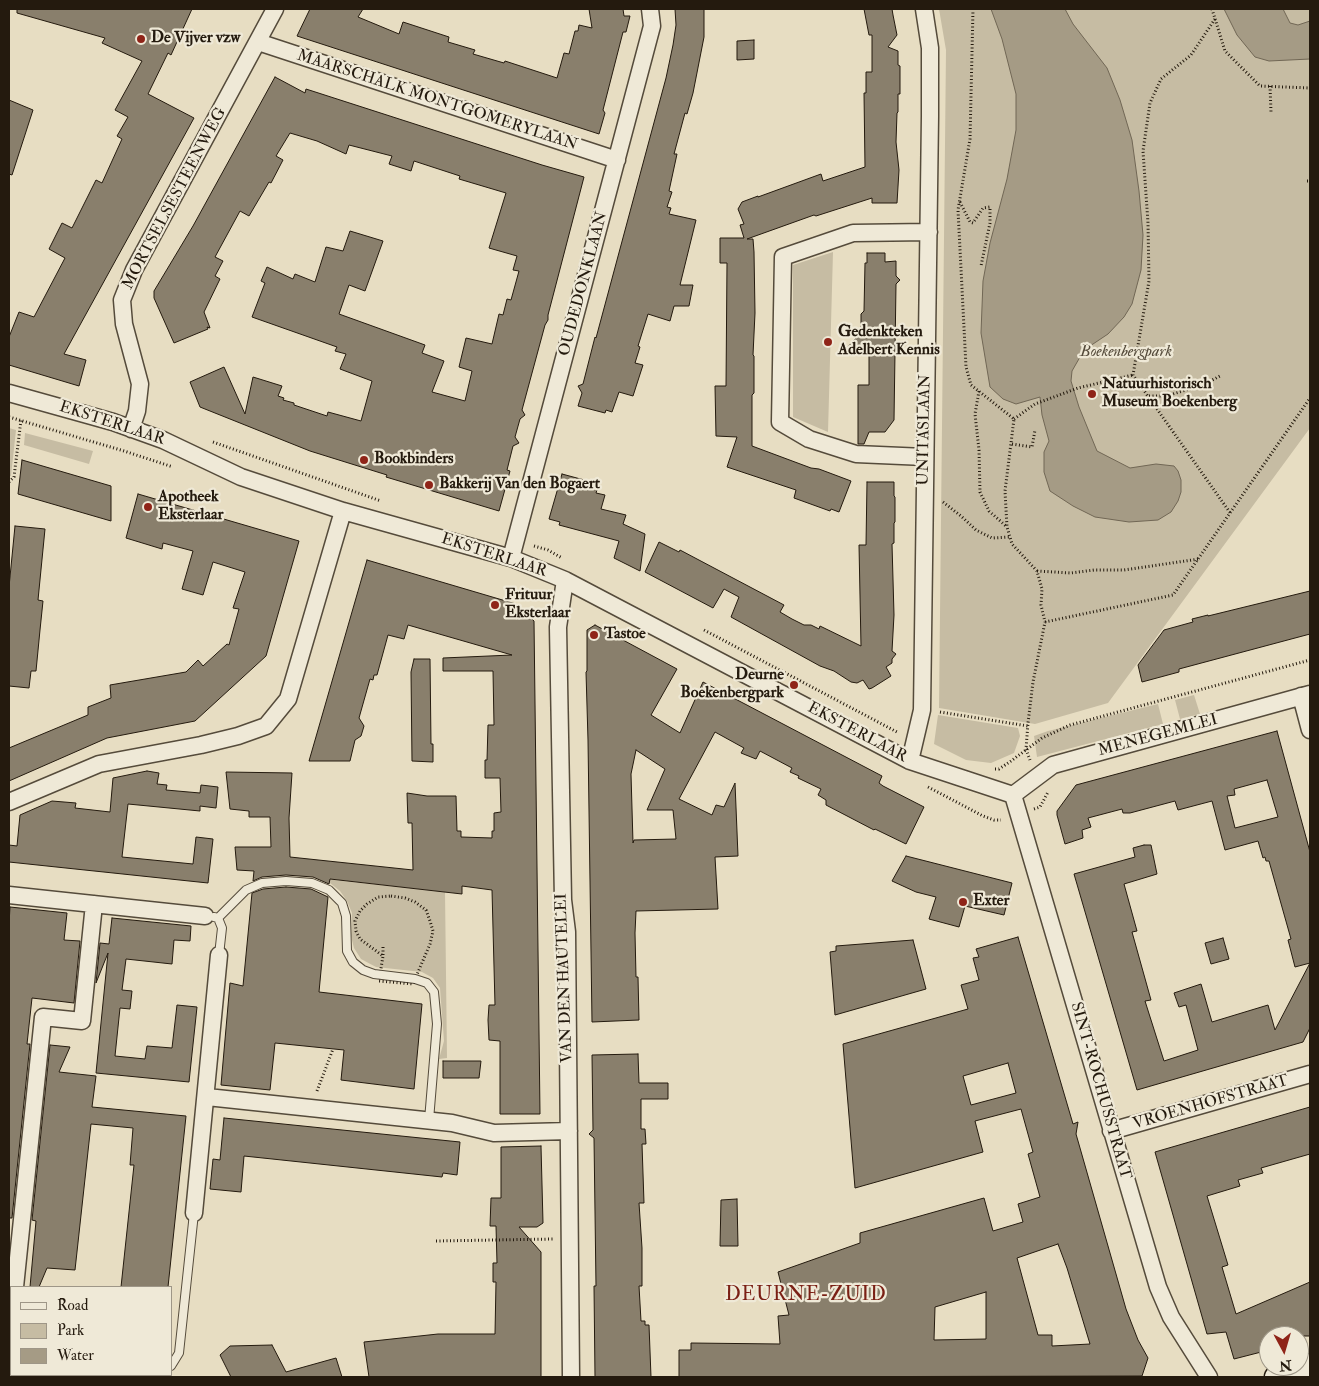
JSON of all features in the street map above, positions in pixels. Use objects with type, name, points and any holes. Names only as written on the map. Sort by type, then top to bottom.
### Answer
[{"type":"street","name":"MORTSELSESTEENWEG","points":[[131,429],[137,411],[140,384],[124,324],[122,300],[134,270],[276,9]]},
{"type":"street","name":"OUDEDONKLAAN","points":[[511,558],[652,26],[650,9]]},
{"type":"street","name":"UNITASLAAN","points":[[910,761],[922,710],[930,48],[924,9]]},
{"type":"street","name":"MAARSCHALK MONTGOMERYLAAN","points":[[258,42],[617,160]]},
{"type":"street","points":[[925,457],[856,454],[809,439],[780,422],[784,257],[853,233],[929,232]]},
{"type":"street","name":"EKSTERLAAR","points":[[16,395],[98,417],[163,440],[242,476],[342,511],[511,558],[565,580],[910,761],[1013,795]]},
{"type":"street","points":[[9,802],[99,764],[201,745],[238,736],[266,726],[288,699],[342,511]]},
{"type":"street","name":"VAN DEN HAUTELEI","points":[[565,580],[558,627],[563,900],[567,932],[571,1377]]},
{"type":"street","points":[[1305,695],[1310,730]]},
{"type":"street","name":"MENEGEMLEI","points":[[1013,795],[1053,765],[1305,695]]},
{"type":"street","name":"SINT-ROCHUSSTRAAT","points":[[1013,795],[1111,1131],[1164,1302],[1171,1317],[1209,1377]]},
{"type":"street","points":[[9,895],[211,917]]},
{"type":"street","points":[[15,1286],[14,1241],[43,1017],[82,1021],[94,904]]},
{"type":"street","points":[[194,1213],[219,955]]},
{"type":"street","name":"VROENHOFSTRAAT","points":[[1111,1131],[1310,1074]]},
{"type":"street","points":[[206,1097],[452,1122],[494,1133],[569,1131]]},
{"type":"street","points":[[1276,1377],[1310,1365]]},
{"type":"lane","points":[[219,955],[222,928],[211,917],[246,890],[262,883],[286,881],[312,883],[329,890],[342,903],[346,916],[347,952],[353,962],[363,970],[380,975],[415,979],[427,983],[434,992],[437,1024],[429,1120]]},
{"type":"lane","points":[[172,1364],[179,1353],[194,1213]]},
{"type":"path","points":[[973,9],[970,139],[958,210],[966,367],[971,385],[1014,419]]},
{"type":"path","points":[[1212,9],[1225,51],[1260,86],[1310,88]]},
{"type":"path","points":[[1215,19],[1191,55],[1161,79],[1150,104],[1143,151],[1148,224],[1149,281],[1133,374],[1231,514]]},
{"type":"path","points":[[1270,86],[1271,112]]},
{"type":"path","points":[[960,201],[970,222],[973,224],[982,208],[990,207],[990,223],[981,266]]},
{"type":"path","points":[[1038,776],[1026,750],[1032,682],[1044,622],[1041,605],[1042,589],[1037,571],[1012,544],[1006,527],[1005,491],[1014,419],[1035,404],[1078,388],[1133,374]]},
{"type":"path","points":[[1148,396],[1166,396],[1204,385],[1220,376]]},
{"type":"path","points":[[979,391],[975,414],[979,450],[980,492],[989,512],[1006,527]]},
{"type":"path","points":[[9,482],[14,477],[16,395]]},
{"type":"path","points":[[1044,622],[1173,595],[1310,398]]},
{"type":"path","points":[[1012,444],[1032,446],[1035,430]]},
{"type":"path","points":[[947,505],[976,530],[992,538],[1010,537]]},
{"type":"path","points":[[1037,571],[1071,573],[1094,570],[1124,570],[1199,559]]},
{"type":"path","points":[[989,769],[999,769],[1042,738],[1070,725],[1310,660]]},
{"type":"path","points":[[922,710],[1028,726]]},
{"type":"path","points":[[383,947],[383,956],[379,982],[412,984],[430,944],[433,931],[426,910],[405,898],[391,896],[378,897],[360,911],[355,921],[356,931],[360,939],[383,956]]},
{"type":"path","points":[[310,1108],[333,1049]]},
{"type":"path","points":[[436,1241],[570,1238]]},
{"type":"green space","name":"Boekenbergpark","points":[[939,9],[1310,9],[1310,428],[1108,703],[1035,724],[939,708],[946,50]]},
{"type":"green space","points":[[833,252],[828,432],[793,417],[793,265]]},
{"type":"green space","points":[[9,428],[16,430],[11,476],[9,476]]},
{"type":"green space","points":[[25,433],[93,451],[89,464],[24,445]]},
{"type":"green space","points":[[1194,695],[1200,714],[1180,719],[1175,700]]},
{"type":"green space","points":[[1158,704],[1163,724],[1037,757],[1034,736]]},
{"type":"green space","points":[[938,715],[1018,728],[1020,736],[1014,753],[991,763],[966,760],[934,744]]},
{"type":"green space","points":[[325,879],[445,892],[447,1058],[439,1059],[444,1041],[440,988],[433,978],[422,972],[376,967],[361,959],[354,948],[351,936],[352,913],[347,901],[340,891]]},
{"type":"water","points":[[991,9],[1065,9],[1073,24],[1107,68],[1120,100],[1132,140],[1139,191],[1143,235],[1141,270],[1132,304],[1124,317],[1108,334],[1084,350],[1072,371],[1071,381],[1079,407],[1097,451],[1130,468],[1156,464],[1174,466],[1178,471],[1181,480],[1181,492],[1178,501],[1171,512],[1158,520],[1129,522],[1095,517],[1050,491],[1044,472],[1044,452],[1049,441],[1042,415],[1040,397],[1016,404],[1003,399],[990,387],[981,333],[983,281],[990,243],[1007,179],[1016,130],[1016,94],[1002,39]]},
{"type":"water","points":[[1224,9],[1283,9],[1290,23],[1298,25],[1310,21],[1310,59],[1269,61],[1255,57],[1237,35]]},
{"type":"building","points":[[17,9],[192,9],[171,55],[168,53],[148,94],[194,118],[64,354],[86,360],[79,386],[9,365],[9,337],[19,312],[34,317],[65,258],[49,249],[62,223],[72,228],[96,180],[102,183],[122,139],[117,136],[128,117],[115,110],[142,61],[102,43],[105,38],[17,13]]},
{"type":"building","points":[[310,9],[363,9],[358,17],[399,34],[403,22],[449,37],[448,42],[475,50],[473,54],[504,63],[505,61],[557,78],[564,53],[569,54],[575,31],[578,31],[579,25],[592,28],[589,9],[623,9],[624,16],[630,16],[626,32],[623,32],[603,110],[605,113],[599,134],[297,36]]},
{"type":"building","points":[[675,9],[704,9],[704,37],[693,93],[687,114],[685,113],[674,154],[677,154],[669,191],[672,192],[667,207],[671,208],[669,214],[696,220],[680,285],[693,285],[689,306],[674,306],[670,321],[648,314],[635,363],[643,365],[633,396],[619,392],[612,412],[606,410],[605,413],[578,406],[582,393],[578,386],[583,384],[666,78],[676,25]]},
{"type":"building","points":[[864,9],[892,9],[897,35],[888,47],[898,51],[898,65],[900,66],[896,142],[899,170],[897,203],[872,203],[872,198],[816,216],[814,215],[747,239],[753,239],[754,252],[755,313],[752,446],[851,481],[839,512],[831,509],[830,511],[794,498],[796,490],[727,467],[737,437],[716,436],[715,386],[726,386],[727,263],[720,263],[720,238],[744,238],[740,225],[744,224],[738,209],[742,202],[821,174],[823,181],[865,167],[864,93],[866,93],[866,72],[872,72],[872,35],[869,35]]},
{"type":"building","points":[[754,40],[754,59],[737,60],[737,41]]},
{"type":"building","points":[[275,77],[305,93],[306,89],[584,177],[548,320],[522,410],[525,415],[520,419],[515,437],[519,443],[513,446],[507,470],[510,471],[499,511],[386,477],[387,475],[310,451],[200,407],[190,382],[224,367],[245,414],[253,377],[282,386],[278,396],[284,398],[283,400],[294,403],[294,405],[327,416],[328,412],[361,421],[372,381],[340,369],[346,354],[335,351],[337,347],[252,317],[265,283],[261,281],[267,267],[293,279],[295,274],[315,282],[326,247],[343,251],[350,231],[383,241],[365,291],[349,285],[339,314],[425,345],[422,353],[444,361],[432,392],[465,401],[472,371],[459,367],[466,338],[492,344],[499,314],[503,315],[507,299],[511,300],[519,271],[513,270],[517,256],[489,248],[506,193],[459,179],[460,176],[414,161],[411,171],[389,164],[392,156],[349,145],[346,154],[317,141],[290,133],[276,156],[283,160],[271,183],[269,182],[249,216],[240,211],[215,257],[223,261],[215,276],[220,279],[204,312],[210,328],[207,327],[208,329],[174,343],[154,298],[154,291],[193,226]]},
{"type":"building","points":[[9,100],[33,110],[12,175],[9,174]]},
{"type":"building","points":[[867,253],[885,253],[885,262],[896,261],[896,276],[900,280],[896,284],[894,420],[885,432],[869,432],[864,444],[858,444],[858,385],[869,385],[869,353],[845,350],[861,333]]},
{"type":"building","points":[[22,460],[111,486],[111,521],[18,494]]},
{"type":"building","points":[[562,474],[599,484],[596,493],[605,495],[601,509],[626,515],[623,524],[645,534],[640,571],[614,558],[619,541],[559,525],[560,522],[549,519]]},
{"type":"building","points":[[867,482],[894,482],[895,497],[894,543],[892,544],[894,615],[892,651],[896,654],[892,659],[892,663],[886,667],[891,676],[872,688],[869,689],[863,680],[857,683],[851,682],[834,671],[820,666],[731,617],[739,597],[724,589],[713,608],[645,572],[659,542],[679,552],[680,550],[784,605],[780,612],[792,619],[819,629],[820,626],[861,646],[859,545],[866,545]]},
{"type":"building","points":[[138,494],[299,541],[266,656],[195,721],[107,738],[9,781],[9,748],[88,715],[88,707],[111,698],[110,685],[186,672],[198,660],[203,666],[227,644],[229,645],[239,609],[233,608],[245,572],[213,562],[203,595],[182,589],[193,551],[163,543],[162,549],[126,538]]},
{"type":"building","points":[[15,526],[45,529],[38,600],[43,601],[36,671],[31,671],[29,688],[9,686],[9,587]]},
{"type":"building","points":[[367,560],[516,604],[534,621],[540,1114],[500,1114],[500,1041],[489,1040],[488,1020],[489,1005],[495,1005],[492,890],[462,886],[462,894],[330,879],[329,884],[313,877],[286,875],[262,877],[253,881],[254,871],[237,870],[235,847],[271,847],[270,817],[249,817],[249,811],[230,809],[226,772],[292,773],[289,818],[290,857],[413,870],[412,823],[408,823],[407,793],[427,796],[456,796],[457,831],[461,831],[461,837],[492,838],[494,813],[501,812],[500,778],[485,778],[488,725],[494,725],[493,671],[443,671],[443,658],[512,655],[408,625],[404,639],[388,635],[377,675],[374,675],[373,680],[370,679],[359,718],[364,726],[361,736],[355,740],[350,761],[309,761]]},
{"type":"building","points":[[1310,591],[1310,634],[1179,669],[1179,672],[1142,682],[1138,665],[1164,630],[1193,622],[1192,619]]},
{"type":"building","points":[[595,625],[677,669],[651,715],[680,733],[703,682],[882,776],[879,783],[883,786],[924,807],[906,844],[826,805],[826,800],[818,795],[821,789],[798,778],[799,776],[790,772],[792,768],[760,751],[756,759],[741,753],[744,748],[715,732],[679,799],[712,815],[716,805],[724,807],[735,783],[738,856],[715,857],[718,909],[636,911],[636,977],[638,977],[639,1020],[592,1022],[586,672],[587,630]],"holes":[[[636,750],[665,769],[647,810],[673,810],[676,839],[634,840],[633,843],[631,774]]]},
{"type":"building","points":[[414,659],[430,659],[433,762],[412,761],[411,672]]},
{"type":"building","points":[[1277,731],[1310,852],[1310,963],[1295,967],[1288,940],[1291,939],[1269,861],[1266,861],[1265,857],[1263,858],[1258,841],[1225,850],[1212,801],[1178,810],[1175,801],[1130,813],[1123,813],[1122,809],[1088,818],[1091,827],[1082,830],[1083,838],[1065,844],[1057,811],[1076,785]],"holes":[[[1267,780],[1278,817],[1235,828],[1227,796],[1235,795],[1234,789]]]},
{"type":"building","points":[[147,771],[159,773],[157,784],[167,785],[166,790],[200,793],[201,785],[218,787],[216,808],[200,806],[200,811],[128,804],[122,857],[193,864],[196,837],[213,839],[208,883],[9,862],[9,845],[17,846],[20,815],[52,801],[76,803],[75,808],[110,812],[113,778]]},
{"type":"building","points":[[1151,845],[1157,874],[1124,884],[1137,931],[1132,932],[1151,1000],[1145,1001],[1164,1061],[1198,1050],[1186,1005],[1179,1007],[1174,993],[1201,984],[1212,1022],[1268,1005],[1275,1030],[1310,963],[1310,1028],[1303,1042],[1137,1090],[1074,874],[1135,857],[1133,848]]},
{"type":"building","points":[[906,856],[1012,883],[1004,915],[965,906],[959,927],[929,919],[936,897],[916,892],[892,881]]},
{"type":"building","points":[[286,887],[311,889],[328,897],[319,992],[422,1004],[414,1089],[341,1080],[344,1050],[275,1043],[270,1090],[221,1085],[230,983],[243,986],[252,893],[263,889]]},
{"type":"building","points":[[10,907],[67,913],[64,940],[80,941],[74,1003],[32,998],[27,1044],[30,1044],[12,1218],[9,1218]]},
{"type":"building","points":[[112,918],[191,926],[190,941],[174,940],[172,964],[126,959],[122,990],[132,991],[130,1009],[120,1008],[115,1056],[145,1059],[147,1046],[172,1048],[177,1005],[197,1007],[189,1082],[96,1073],[108,953],[96,983],[100,943],[109,944]]},
{"type":"building","points":[[1018,937],[1073,1124],[1078,1122],[1076,1134],[1126,1309],[1138,1340],[1148,1358],[1142,1376],[679,1377],[679,1350],[691,1350],[691,1343],[780,1344],[778,1316],[789,1315],[778,1272],[860,1243],[860,1233],[984,1198],[993,1231],[1023,1222],[1018,1204],[1040,1197],[1028,1154],[1033,1152],[1021,1109],[975,1121],[983,1152],[855,1188],[843,1044],[968,1009],[961,985],[979,980],[973,958],[979,957],[976,949]],"holes":[[[1008,1063],[1016,1093],[971,1105],[963,1076]],[[1058,1244],[1090,1344],[1052,1346],[1052,1335],[1038,1335],[1017,1258]],[[986,1292],[986,1339],[934,1340],[935,1307]]]},
{"type":"building","points":[[1223,938],[1229,959],[1211,964],[1205,943]]},
{"type":"building","points":[[913,940],[926,989],[835,1015],[830,952],[836,951],[836,946]]},
{"type":"building","points":[[50,1045],[70,1047],[59,1072],[96,1076],[92,1107],[186,1116],[168,1286],[121,1286],[134,1165],[130,1165],[133,1128],[91,1124],[75,1270],[47,1268],[39,1286],[30,1286],[36,1221],[32,1220]]},
{"type":"building","points":[[638,1054],[639,1083],[668,1083],[668,1099],[641,1099],[641,1129],[645,1129],[646,1144],[642,1144],[644,1203],[639,1203],[642,1286],[639,1286],[641,1321],[645,1321],[645,1325],[649,1325],[651,1377],[595,1377],[594,1138],[589,1134],[593,1130],[592,1055]]},
{"type":"building","points":[[443,1061],[481,1061],[479,1078],[443,1078]]},
{"type":"building","points":[[1310,1107],[1310,1154],[1261,1168],[1263,1173],[1238,1180],[1240,1186],[1207,1196],[1228,1265],[1222,1267],[1236,1314],[1310,1282],[1310,1336],[1309,1326],[1259,1326],[1259,1353],[1234,1359],[1226,1332],[1207,1334],[1155,1152]]},
{"type":"building","points":[[224,1118],[460,1142],[457,1175],[443,1173],[442,1177],[244,1156],[241,1192],[210,1189],[213,1159],[220,1160]]},
{"type":"building","points":[[541,1146],[543,1223],[537,1227],[519,1227],[541,1252],[541,1377],[369,1377],[364,1342],[438,1334],[495,1334],[496,1282],[493,1282],[493,1263],[497,1263],[496,1226],[490,1226],[491,1198],[501,1198],[501,1147]]},
{"type":"building","points":[[737,1199],[738,1246],[720,1246],[721,1200]]},
{"type":"building","points":[[272,1345],[286,1372],[336,1358],[342,1377],[231,1377],[220,1355],[230,1346]]},
{"type":"place","name":"De Vijver vzw","points":[[141,39]]},
{"type":"place","name":"Gedenkteken Adelbert Kennis","points":[[828,342]]},
{"type":"place","name":"Natuurhistorisch Museum Boekenberg","points":[[1092,394]]},
{"type":"place","name":"Bookbinders","points":[[364,460]]},
{"type":"place","name":"Bakkerij Van den Bogaert","points":[[429,485]]},
{"type":"place","name":"Apotheek Eksterlaar","points":[[148,507]]},
{"type":"place","name":"Frituur Eksterlaar","points":[[495,605]]},
{"type":"place","name":"Tastoe","points":[[594,635]]},
{"type":"place","name":"Deurne Boekenbergpark","points":[[794,685]]},
{"type":"place","name":"Exter","points":[[963,902]]},
{"type":"district","name":"DEURNE-ZUID","points":[[806,1296]]}]
